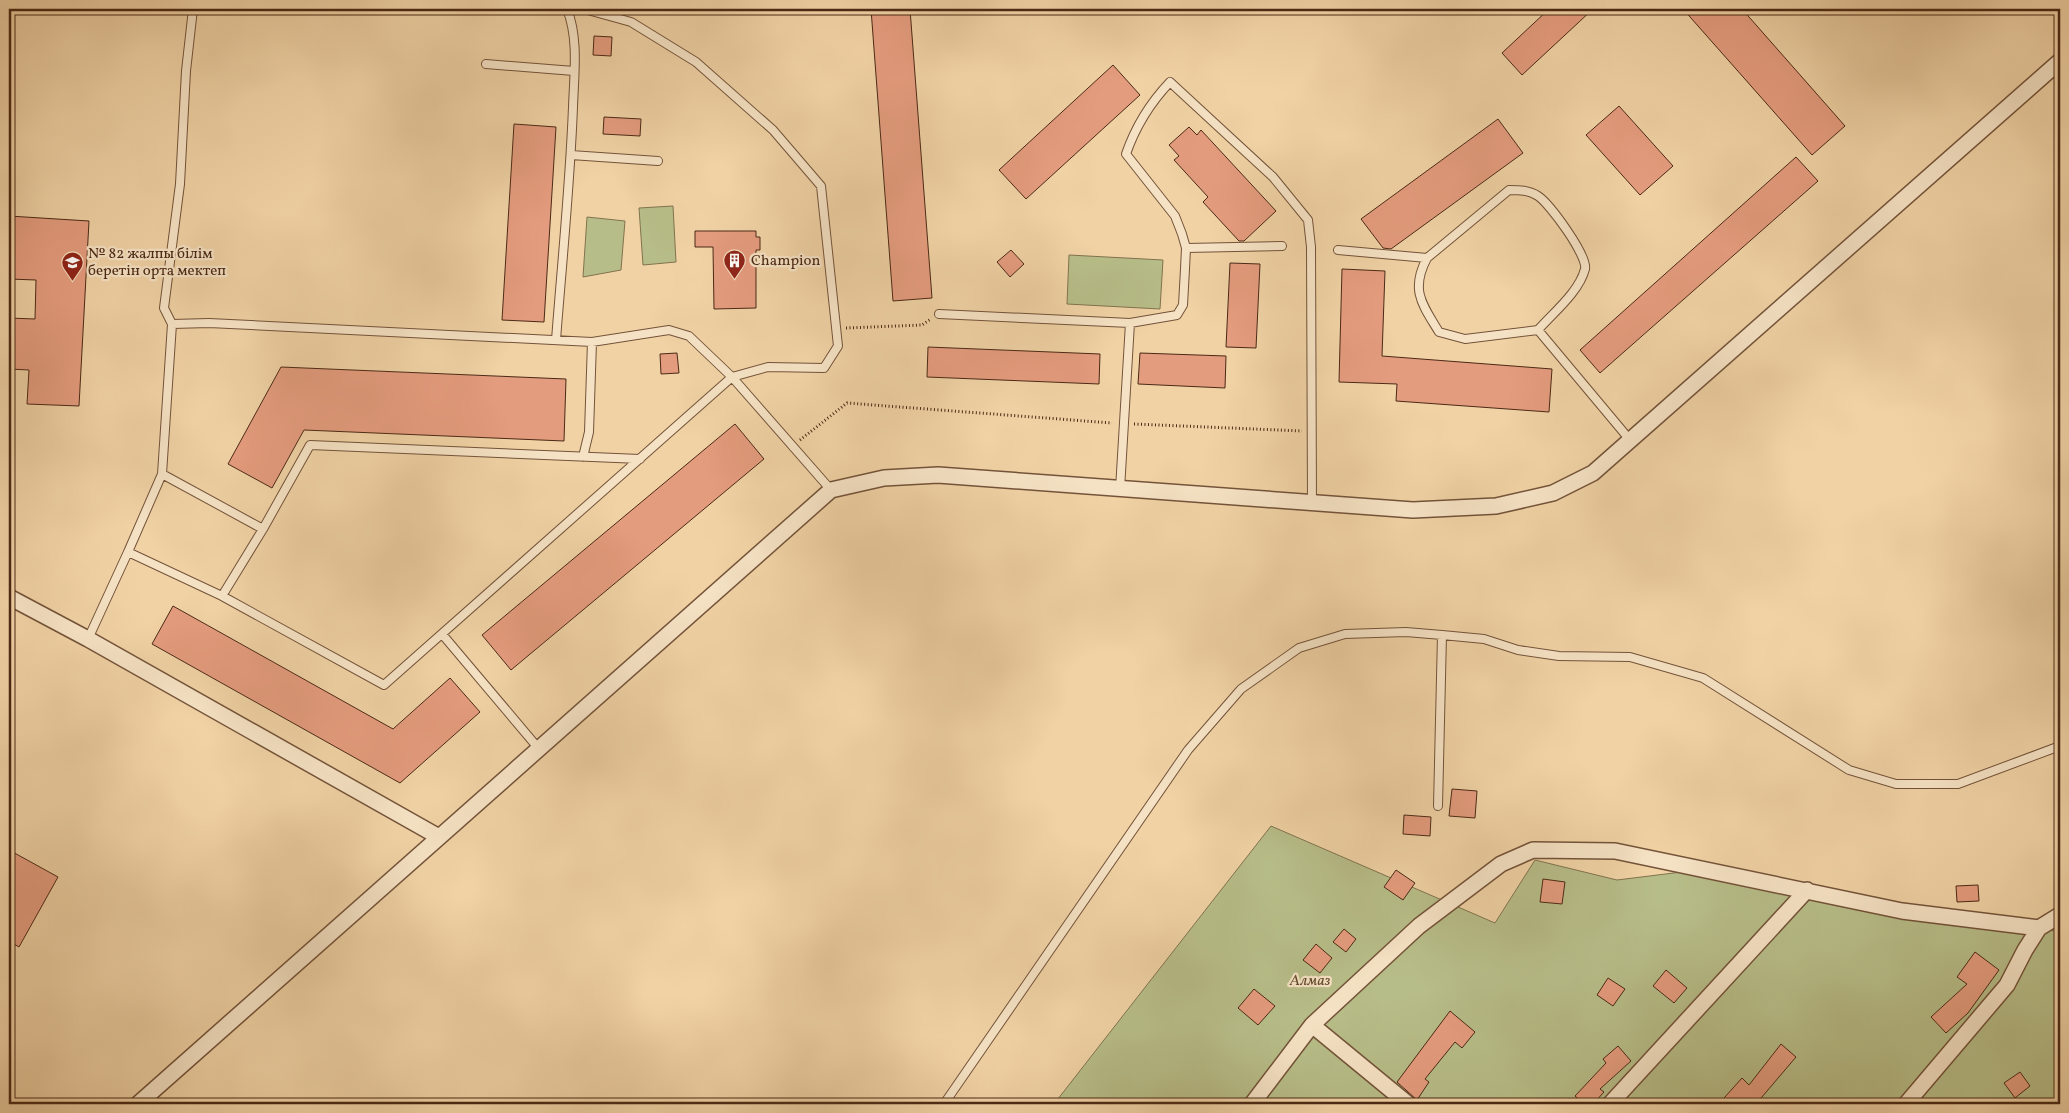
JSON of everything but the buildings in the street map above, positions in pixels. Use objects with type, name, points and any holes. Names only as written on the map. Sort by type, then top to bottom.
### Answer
[{"type":"street","points":[[138,1104],[831,490],[884,478],[938,475],[1413,510],[1496,506],[1561,489],[1593,473],[2060,61]]},
{"type":"street","points":[[9,597],[88,639],[440,837]]},
{"type":"street","points":[[1252,1104],[1312,1025],[1419,926],[1500,864],[1533,850],[1615,851],[1902,911],[2039,928]]},
{"type":"street","points":[[1610,1104],[1807,890]]},
{"type":"street","points":[[1906,1104],[2007,985],[2039,928],[2060,915]]},
{"type":"street","points":[[1312,1025],[1408,1104]]},
{"type":"lane","points":[[88,639],[162,474],[172,324],[164,308],[180,184],[186,71],[193,9]]},
{"type":"lane","points":[[556,340],[571,156],[574,71],[573,24],[567,9]]},
{"type":"lane","points":[[128,552],[222,596],[384,685],[732,377],[768,367],[824,368],[838,346],[821,186],[773,130],[696,62],[631,22],[584,9]]},
{"type":"lane","points":[[486,64],[574,71]]},
{"type":"lane","points":[[940,314],[1130,323],[1177,315],[1182,305],[1186,248],[1175,216],[1126,154],[1131,139],[1160,93],[1170,82],[1273,178],[1308,220],[1311,247],[1312,503]]},
{"type":"lane","points":[[571,156],[658,161]]},
{"type":"lane","points":[[1509,190],[1524,190],[1539,196],[1577,243],[1586,266],[1581,282],[1538,330],[1465,339],[1439,332],[1420,301],[1419,273],[1427,258],[1509,190]]},
{"type":"lane","points":[[1186,248],[1282,246]]},
{"type":"lane","points":[[1338,250],[1427,258]]},
{"type":"lane","points":[[172,324],[218,323],[592,342],[669,330],[689,336],[732,377],[831,490]]},
{"type":"lane","points":[[1120,488],[1130,323]]},
{"type":"lane","points":[[1538,330],[1630,440]]},
{"type":"lane","points":[[583,457],[589,432],[592,342]]},
{"type":"lane","points":[[222,596],[263,530],[310,445],[640,459]]},
{"type":"lane","points":[[162,474],[263,530]]},
{"type":"lane","points":[[944,1104],[1188,750],[1242,689],[1299,648],[1344,634],[1406,632],[1484,639],[1518,650],[1559,656],[1630,657],[1703,678],[1849,770],[1896,784],[1958,784],[2060,746]]},
{"type":"lane","points":[[442,634],[539,749]]},
{"type":"lane","points":[[1438,806],[1442,635]]},
{"type":"path","points":[[836,328],[922,325],[940,314]]},
{"type":"path","points":[[792,447],[848,403],[1123,424],[1313,431]]},
{"type":"green space","points":[[673,206],[676,262],[643,265],[639,208]]},
{"type":"green space","points":[[587,217],[625,221],[621,270],[583,277]]},
{"type":"green space","points":[[1069,255],[1163,260],[1160,309],[1067,304]]},
{"type":"green space","name":"Алмаз","points":[[1271,826],[1495,923],[1535,860],[1617,880],[1706,869],[2060,932],[2060,1104],[1054,1104]]},
{"type":"place","name":"Champion","points":[[735,279]]},
{"type":"place","name":"№ 82 жалпы білім беретін орта мектеп","points":[[72,281]]}]
